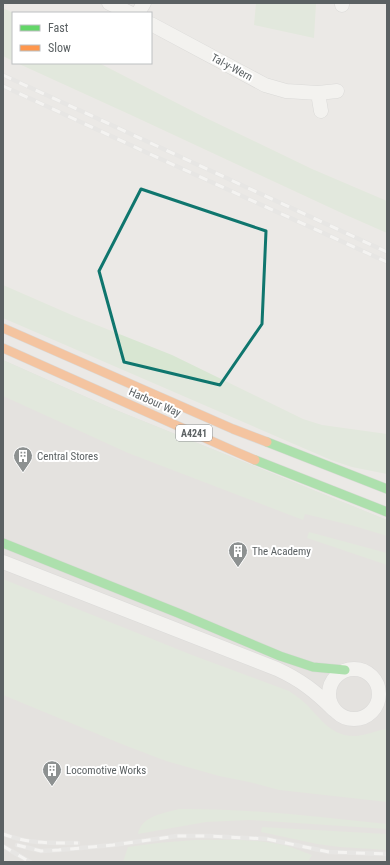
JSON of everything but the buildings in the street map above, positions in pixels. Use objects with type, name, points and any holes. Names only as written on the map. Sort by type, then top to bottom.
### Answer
[{"type":"main road","name":"Harbour Way","points":[[3,328],[233,429],[387,489]]},
{"type":"main road","name":"Harbour Way","points":[[3,348],[234,451],[387,512]]},
{"type":"main road","points":[[3,543],[178,613],[280,656],[313,667],[345,670]]},
{"type":"street","points":[[109,3],[128,12]]},
{"type":"street","points":[[139,12],[144,3]]},
{"type":"street","name":"Tal-y-Wern","points":[[152,25],[265,85],[286,91],[318,93],[337,91]]},
{"type":"street","points":[[318,93],[321,111]]},
{"type":"street","points":[[3,562],[288,674],[311,688],[334,710],[346,718],[359,719],[371,713],[375,709],[380,698],[379,686],[372,675],[359,669],[345,670],[338,674],[333,680],[329,695],[334,710]]},
{"type":"highlighted area","points":[[141,189],[266,231],[262,324],[220,385],[124,362],[99,271]]},
{"type":"shaded area","points":[[3,360],[111,408],[387,520],[387,862],[3,862]]},
{"type":"green space","points":[[256,3],[316,3],[314,38],[254,25]]},
{"type":"green space","points":[[3,8],[12,12],[12,60],[3,56]]},
{"type":"green space","points":[[19,64],[101,64],[204,117],[312,169],[387,201],[387,233],[346,215]]},
{"type":"green space","points":[[3,285],[74,316],[172,355],[303,419],[322,425],[387,434],[387,474],[352,467],[331,460],[3,318]]},
{"type":"green space","points":[[3,360],[111,408],[387,520],[387,536],[305,514],[303,520],[128,453],[3,396]]},
{"type":"green space","points":[[309,532],[387,553],[387,565],[307,538]]},
{"type":"green space","points":[[3,579],[192,655],[289,691],[304,702],[327,726],[339,733],[358,736],[387,729],[387,802],[279,790],[219,776],[166,761],[3,695]]},
{"type":"green space","points":[[179,809],[257,811],[309,816],[387,824],[387,829],[250,820],[206,822],[138,834],[140,828],[148,819]]},
{"type":"green space","points":[[262,827],[387,834],[387,850],[317,844],[261,832]]},
{"type":"green space","points":[[194,840],[241,840],[277,843],[312,855],[308,862],[123,862],[128,847]]},
{"type":"railway","points":[[3,75],[387,252]]},
{"type":"railway","points":[[3,86],[387,262]]},
{"type":"railway","points":[[3,834],[22,840],[50,843],[78,843]]},
{"type":"railway","points":[[17,845],[41,851],[113,845],[177,836],[208,836],[267,839],[329,852],[387,854]]},
{"type":"railway","points":[[3,846],[30,862]]},
{"type":"traffic: fast","points":[[267,442],[387,489]]},
{"type":"traffic: fast","points":[[255,460],[387,512]]},
{"type":"traffic: fast","points":[[3,543],[178,613],[280,656],[313,667],[345,670]]},
{"type":"traffic: slow","points":[[3,328],[233,429],[267,442]]},
{"type":"traffic: slow","points":[[3,348],[255,460]]},
{"type":"place","name":"Central Stores","points":[[23,473]]},
{"type":"place","name":"The Academy","points":[[238,568]]},
{"type":"place","name":"Locomotive Works","points":[[52,787]]}]
